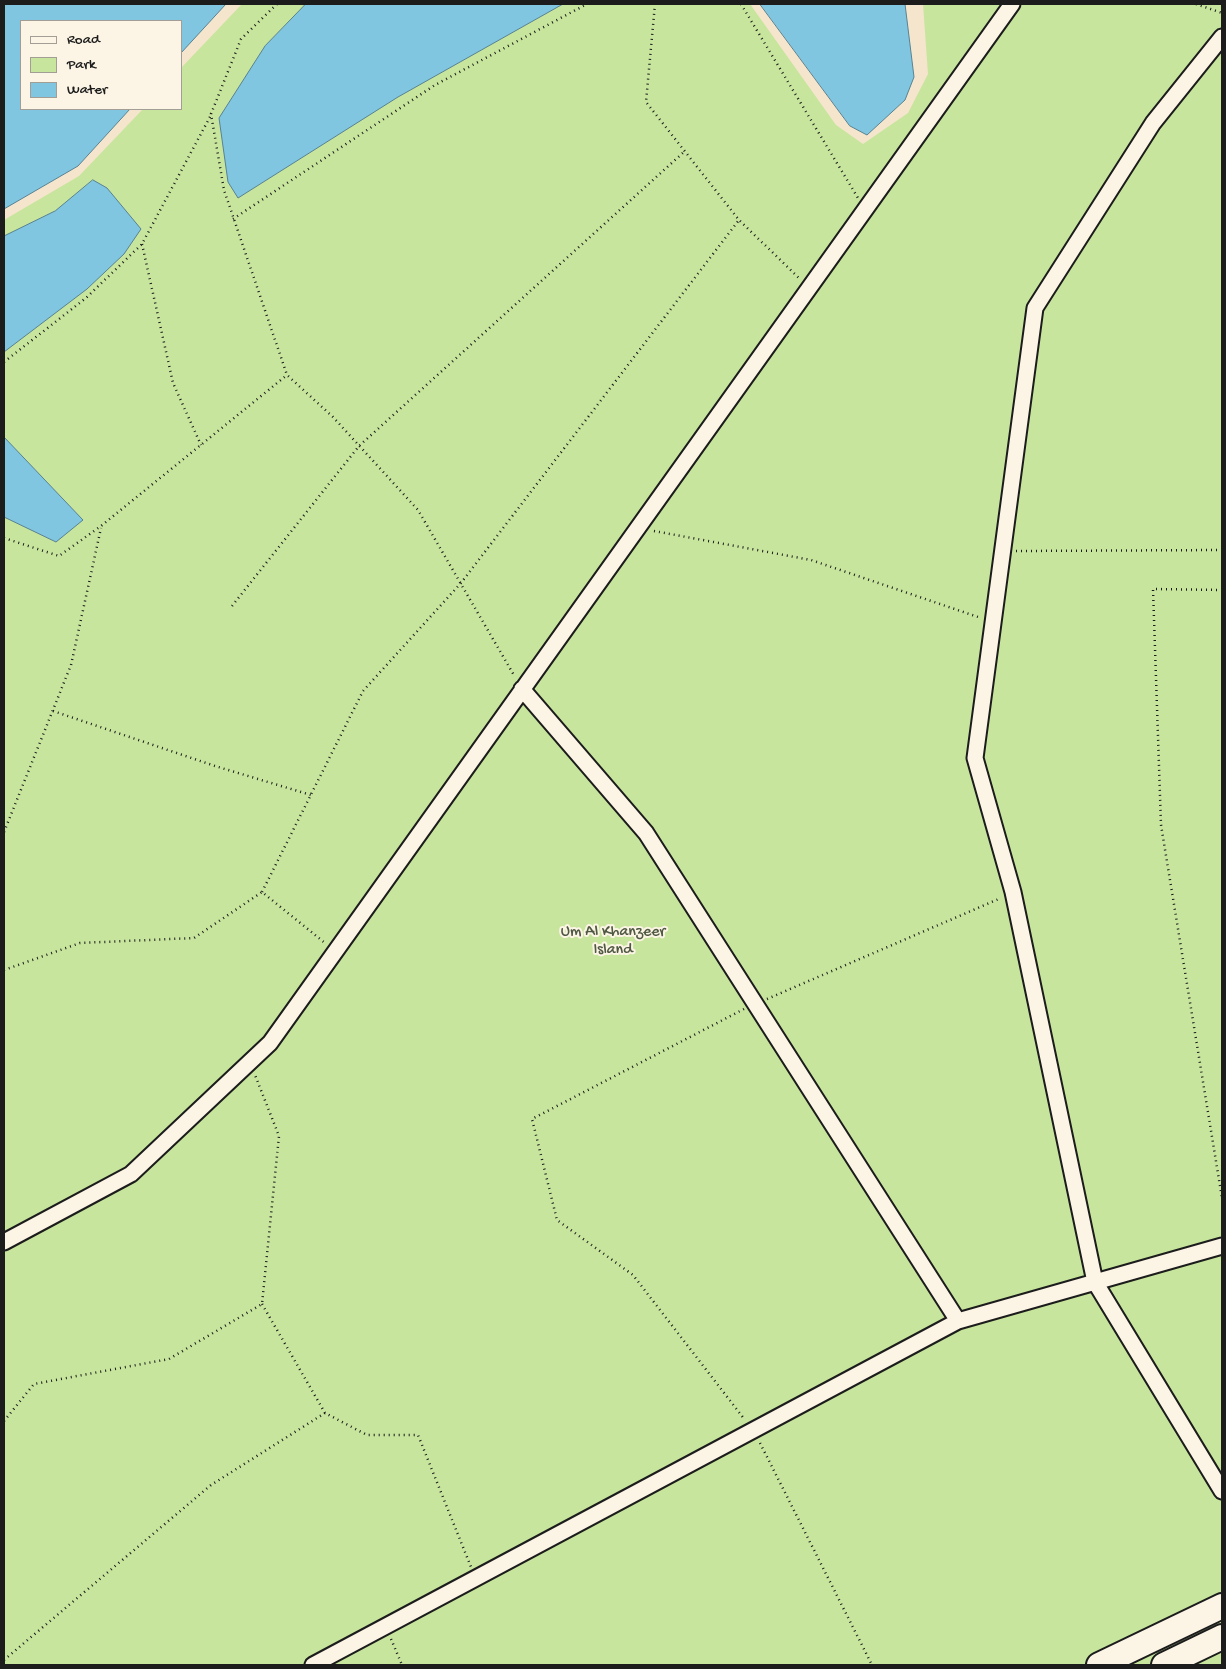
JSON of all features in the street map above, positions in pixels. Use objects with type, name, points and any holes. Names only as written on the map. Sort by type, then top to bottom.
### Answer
[{"type":"main road","points":[[1099,1665],[1222,1606]]},
{"type":"main road","points":[[1164,1665],[1222,1637]]},
{"type":"street","points":[[4,1242],[131,1174],[270,1044],[1012,4]]},
{"type":"street","points":[[1222,37],[1153,123],[1035,308],[1004,552],[975,758],[1013,892],[1095,1282],[1222,1491]]},
{"type":"street","points":[[522,689],[646,834],[958,1321]]},
{"type":"street","points":[[313,1665],[958,1321],[1222,1246]]},
{"type":"path","points":[[4,362],[86,298],[142,244],[211,114],[241,39],[277,4]]},
{"type":"path","points":[[234,219],[435,85],[588,4]]},
{"type":"path","points":[[655,4],[646,102],[739,220],[809,288]]},
{"type":"path","points":[[741,4],[865,210]]},
{"type":"path","points":[[1196,4],[1222,13]]},
{"type":"path","points":[[211,114],[224,190],[287,375],[334,417],[418,510],[522,689]]},
{"type":"path","points":[[232,606],[360,446],[685,152]]},
{"type":"path","points":[[4,970],[80,943],[194,938],[262,892],[363,690],[461,583],[739,220]]},
{"type":"path","points":[[142,244],[173,384],[201,445]]},
{"type":"path","points":[[4,538],[59,556],[101,526],[287,375]]},
{"type":"path","points":[[4,832],[72,665],[101,526]]},
{"type":"path","points":[[637,528],[811,560],[994,623]]},
{"type":"path","points":[[1004,552],[1222,550]]},
{"type":"path","points":[[1222,590],[1153,590],[1161,825],[1222,1198]]},
{"type":"path","points":[[53,711],[215,766],[311,795]]},
{"type":"path","points":[[262,892],[336,951]]},
{"type":"path","points":[[872,1665],[754,1430],[633,1275],[557,1220],[532,1119],[755,1004],[1013,892]]},
{"type":"path","points":[[250,1062],[279,1136],[262,1304],[325,1413],[367,1435],[418,1435],[475,1579]]},
{"type":"path","points":[[4,1421],[34,1384],[169,1359],[262,1304]]},
{"type":"path","points":[[4,1660],[211,1485],[325,1413]]},
{"type":"path","points":[[386,1627],[402,1665]]},
{"type":"green space","name":"Um Al Khanzeer Island","points":[[242,4],[750,4],[836,125],[863,144],[908,113],[928,74],[923,4],[1222,4],[1222,1665],[4,1665],[4,220],[79,176],[142,110],[182,110],[182,67]]},
{"type":"water","points":[[4,4],[226,4],[182,52],[182,20],[20,20],[20,110],[129,110],[78,166],[4,209]]},
{"type":"water","points":[[306,4],[563,4],[398,97],[238,198],[228,182],[219,118],[265,46]]},
{"type":"water","points":[[760,4],[905,4],[914,77],[905,100],[867,135],[850,126]]},
{"type":"water","points":[[93,180],[107,188],[141,229],[124,254],[87,289],[4,352],[4,236],[55,211]]},
{"type":"water","points":[[4,437],[83,520],[56,542],[4,517]]}]
